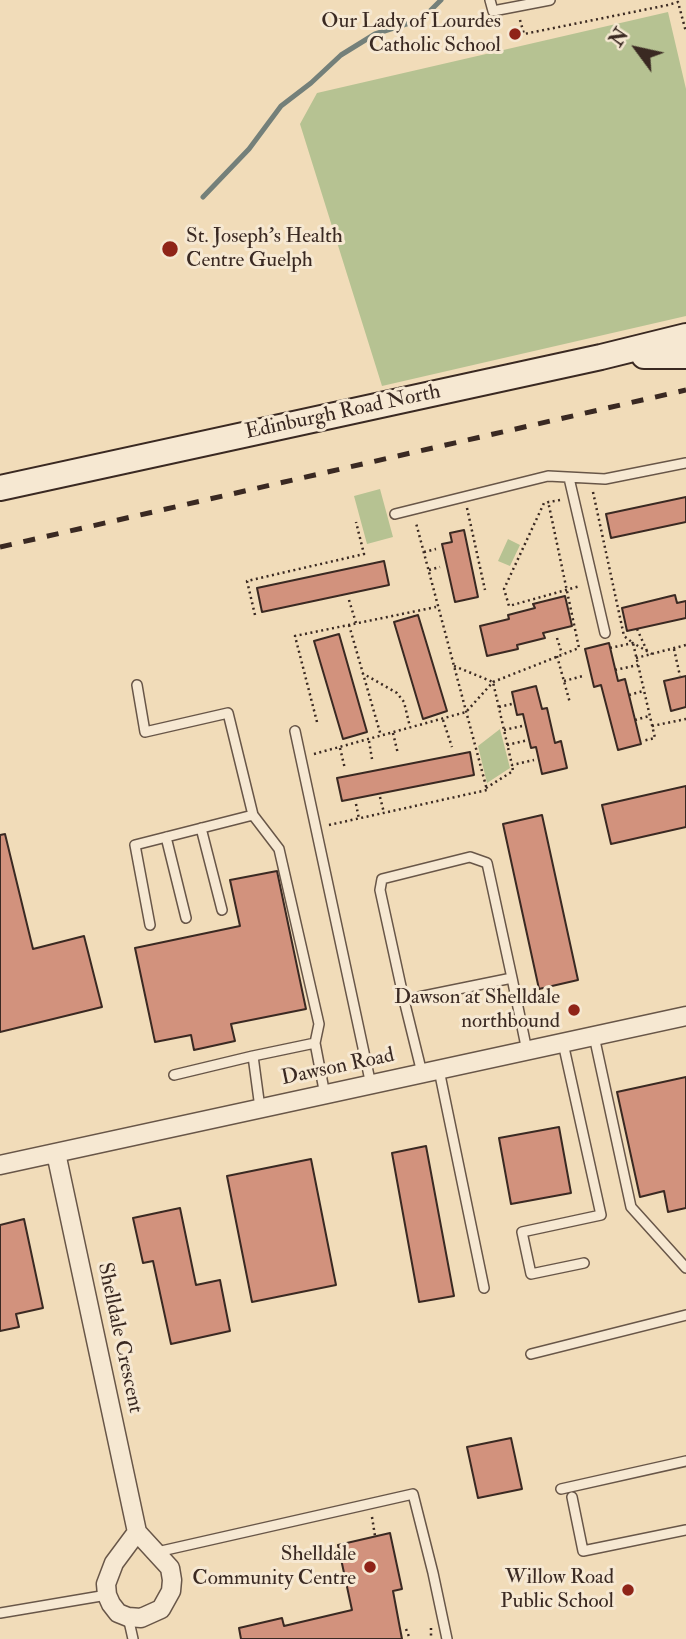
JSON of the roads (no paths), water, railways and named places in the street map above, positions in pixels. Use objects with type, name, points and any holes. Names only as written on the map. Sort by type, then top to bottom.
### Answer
[{"type":"main road","name":"Edinburgh Road North","points":[[0,488],[601,357],[686,336]]},
{"type":"main road","points":[[601,357],[686,356]]},
{"type":"street","name":"Dawson Road","points":[[0,1165],[686,1016]]},
{"type":"street","name":"Shelldale Crescent","points":[[57,1153],[137,1532]]},
{"type":"street","points":[[137,1532],[157,1552],[170,1568],[172,1591],[167,1600],[161,1609],[141,1618],[118,1613],[107,1595],[106,1584],[114,1563],[137,1532]]},
{"type":"lane","points":[[490,0],[493,11],[550,0]]},
{"type":"lane","points":[[396,514],[548,476],[605,479],[686,463]]},
{"type":"lane","points":[[569,478],[605,633]]},
{"type":"lane","points":[[137,685],[145,732],[228,712],[253,815],[279,849],[319,1024],[315,1043],[325,1095]]},
{"type":"lane","points":[[295,731],[371,1085]]},
{"type":"lane","points":[[150,925],[135,845],[253,815]]},
{"type":"lane","points":[[201,828],[222,910]]},
{"type":"lane","points":[[166,837],[186,918]]},
{"type":"lane","points":[[484,1288],[430,1071],[404,1000],[380,890],[383,879],[470,857],[487,863],[527,1051]]},
{"type":"lane","points":[[404,1000],[512,978]]},
{"type":"lane","points":[[594,1036],[631,1207],[686,1268]]},
{"type":"lane","points":[[174,1075],[315,1043]]},
{"type":"lane","points":[[563,1043],[601,1214],[522,1232],[531,1274],[584,1263]]},
{"type":"lane","points":[[253,1056],[260,1108]]},
{"type":"lane","points":[[531,1354],[686,1315]]},
{"type":"lane","points":[[561,1489],[686,1461]]},
{"type":"lane","points":[[157,1552],[413,1494],[446,1639]]},
{"type":"lane","points":[[572,1497],[583,1551],[686,1530]]},
{"type":"lane","points":[[0,1613],[107,1595]]},
{"type":"lane","points":[[128,1617],[133,1639]]},
{"type":"waterway","points":[[203,197],[249,149],[281,106],[341,55],[375,34],[422,19],[441,0]]},
{"type":"railway","points":[[0,547],[686,390]]},
{"type":"place","name":"Our Lady of Lourdes Catholic School","points":[[515,34]]},
{"type":"place","name":"St. Joseph's Health Centre Guelph","points":[[170,249]]},
{"type":"place","name":"Dawson at Shelldale northbound","points":[[574,1010]]},
{"type":"place","name":"Shelldale Community Centre","points":[[370,1567]]},
{"type":"place","name":"Willow Road Public School","points":[[628,1590]]}]
